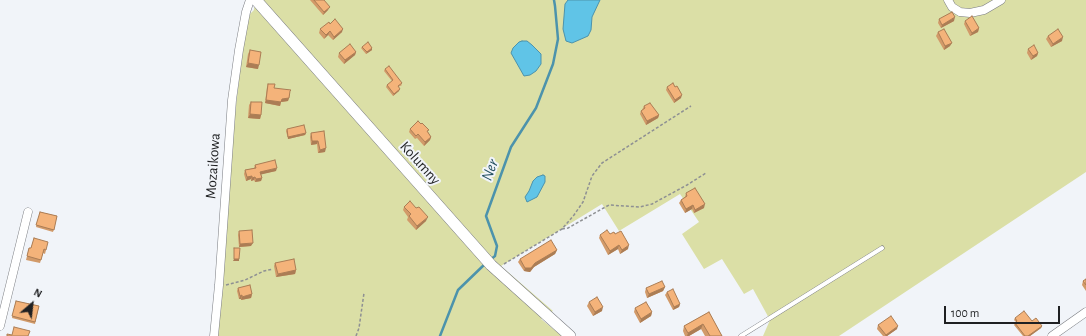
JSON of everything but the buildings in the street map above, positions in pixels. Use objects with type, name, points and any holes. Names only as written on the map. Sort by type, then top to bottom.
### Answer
[{"type":"street","name":"Mozaikowa","points":[[214,336],[232,100],[239,50],[246,12],[250,0]]},
{"type":"street","name":"Kolumny","points":[[256,0],[494,268],[570,336]]},
{"type":"street","points":[[948,0],[952,7],[960,12],[970,13],[984,10],[1001,0]]},
{"type":"street","points":[[0,326],[28,212]]},
{"type":"street","points":[[1052,336],[1086,312]]},
{"type":"lane","points":[[741,336],[882,248]]},
{"type":"path","points":[[494,268],[562,229],[583,202],[592,176],[602,163],[691,106]]},
{"type":"path","points":[[562,229],[568,228],[609,205],[640,207],[652,204],[706,173]]},
{"type":"path","points":[[219,285],[224,286],[245,280],[264,271],[273,269]]},
{"type":"path","points":[[356,336],[359,328],[364,293]]},
{"type":"green space","points":[[255,0],[1086,0],[1086,172],[839,336],[763,336],[770,320],[753,289],[744,294],[722,259],[704,269],[682,234],[699,222],[680,194],[619,231],[602,204],[501,266],[553,311],[541,319],[562,336],[218,336],[235,114],[244,36],[250,14],[254,10]]},
{"type":"water","points":[[568,0],[600,0],[592,17],[591,30],[588,36],[572,43],[566,41],[563,29],[565,4]]},
{"type":"water","points":[[522,41],[527,41],[541,54],[541,64],[536,71],[530,75],[524,76],[511,53],[513,48]]},
{"type":"water","points":[[543,175],[545,176],[545,182],[537,197],[527,202],[525,197],[533,181],[537,177]]},
{"type":"waterway","name":"Ner","points":[[490,260],[495,256],[497,246],[486,216],[511,147],[536,108],[553,64],[558,39],[554,0]]},
{"type":"waterway","name":"Ner","points":[[440,336],[458,290],[486,263]]}]
